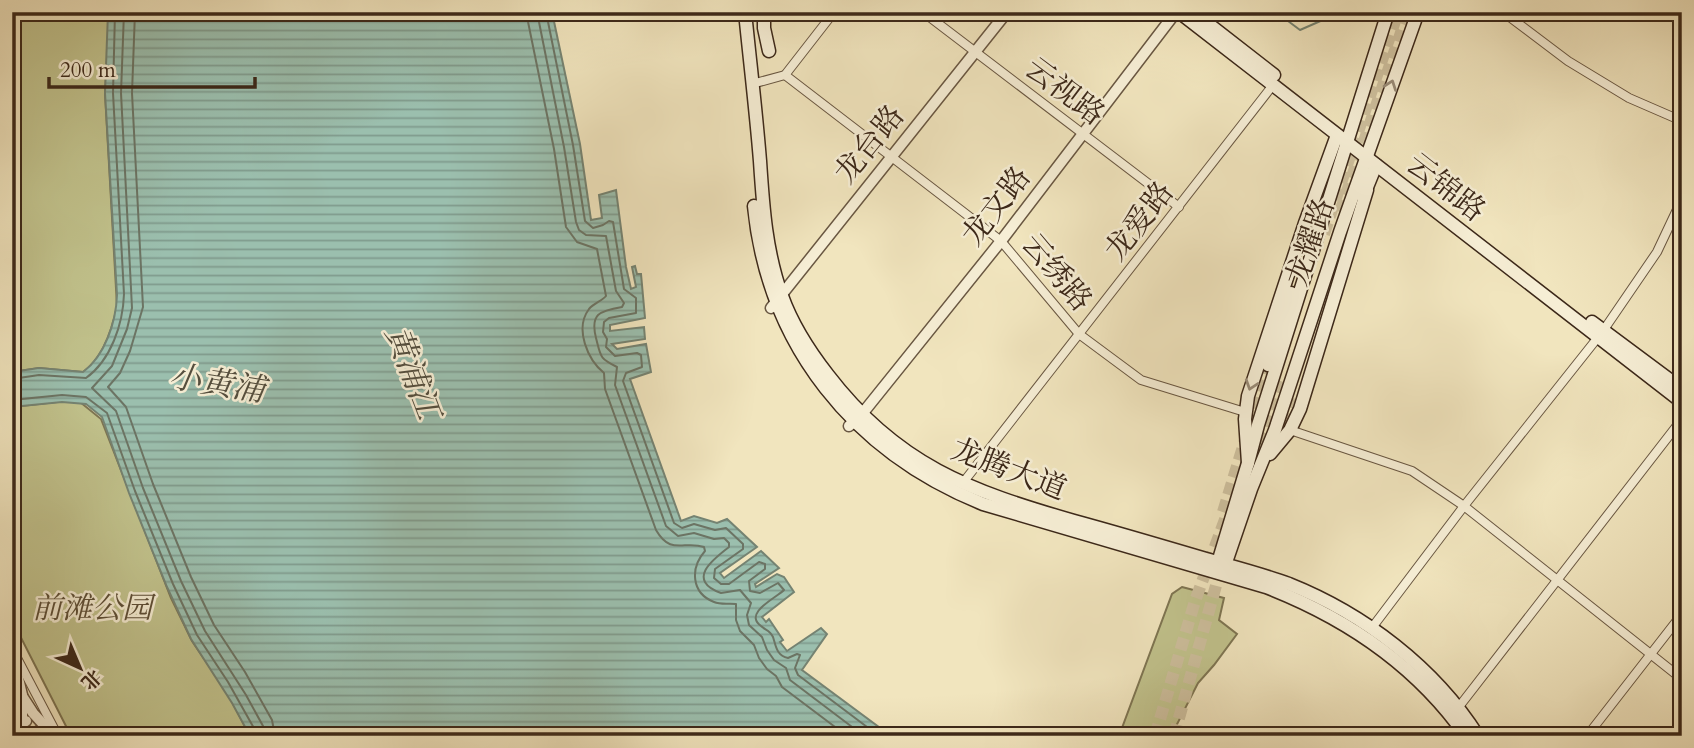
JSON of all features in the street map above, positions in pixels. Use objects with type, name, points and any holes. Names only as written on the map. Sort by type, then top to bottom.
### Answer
[{"type":"main road","name":"龙腾大道","points":[[737,12],[776,301],[789,312],[855,420],[902,462],[969,499],[1012,514],[1218,570]]},
{"type":"main road","name":"龙腾大道","points":[[746,12],[748,85]]},
{"type":"main road","points":[[764,12],[769,51]]},
{"type":"main road","name":"云锦路","points":[[1177,12],[1273,85],[1341,145],[1371,158],[1601,334],[1682,402]]},
{"type":"main road","name":"云锦路","points":[[1193,12],[1341,145]]},
{"type":"main road","name":"龙耀路","points":[[1248,463],[1245,412],[1272,322],[1341,145],[1388,12]]},
{"type":"main road","name":"龙耀路","points":[[1251,489],[1270,454],[1290,430],[1300,409],[1315,366],[1362,188],[1418,12]]},
{"type":"main road","points":[[1268,365],[1341,145]]},
{"type":"main road","name":"龙耀路","points":[[1218,570],[1341,145]]},
{"type":"main road","points":[[1293,398],[1362,188]]},
{"type":"main road","name":"龙耀路","points":[[1218,570],[1275,430],[1340,232],[1362,188]]},
{"type":"main road","name":"云锦路","points":[[1601,334],[1682,389]]},
{"type":"main road","name":"龙腾大道","points":[[855,420],[962,484],[1218,570],[1305,603],[1417,664],[1458,708],[1478,736]]},
{"type":"main road","name":"龙腾大道","points":[[1366,636],[1423,685],[1466,736]]},
{"type":"street","points":[[748,85],[785,75],[834,12]]},
{"type":"street","name":"云视路","points":[[922,12],[1179,207]]},
{"type":"street","name":"龙台路","points":[[776,301],[1007,12]]},
{"type":"street","name":"龙文路","points":[[855,420],[1001,241],[1177,12]]},
{"type":"street","points":[[1503,12],[1588,73],[1629,98],[1682,121]]},
{"type":"street","name":"云绣路","points":[[785,75],[1001,241],[1079,334],[1141,380],[1245,412]]},
{"type":"street","name":"龙爱路","points":[[962,484],[1273,85]]},
{"type":"street","points":[[1366,636],[1464,506],[1601,334],[1657,252],[1682,199]]},
{"type":"street","points":[[1458,708],[1682,419]]},
{"type":"street","points":[[1290,430],[1412,471],[1464,506],[1682,679]]},
{"type":"street","points":[[1587,736],[1682,614]]},
{"type":"street","points":[[12,651],[18,730],[39,720]]},
{"type":"street","points":[[12,651],[55,735]]},
{"type":"street","points":[[12,674],[17,694],[55,735]]},
{"type":"street","points":[[30,736],[39,731],[55,735]]},
{"type":"green space","points":[[12,12],[108,12],[110,18],[105,93],[117,306],[101,351],[83,372],[39,368],[12,372]]},
{"type":"green space","name":"前滩公园","points":[[80,402],[101,419],[171,598],[192,641],[228,694],[250,736],[71,736],[12,620],[12,407]]},
{"type":"green space","points":[[1182,587],[1224,598],[1219,620],[1237,634],[1198,683],[1171,736],[1119,736],[1172,594]]},
{"type":"water","points":[[108,12],[552,12],[580,144],[591,220],[602,218],[599,195],[616,190],[631,289],[636,287],[632,267],[635,266],[637,274],[641,274],[645,318],[610,325],[610,331],[644,327],[645,339],[612,344],[617,349],[646,344],[651,372],[630,379],[681,521],[694,516],[717,523],[727,519],[757,547],[720,573],[724,578],[761,551],[779,568],[755,584],[756,587],[777,574],[784,577],[794,592],[762,617],[766,622],[769,619],[787,651],[821,628],[827,634],[802,670],[891,736],[250,736],[191,639],[129,493],[102,417],[86,404],[62,402],[12,407],[12,372],[39,368],[83,372],[103,348],[114,316],[117,295],[105,93]]},
{"type":"waterway","points":[[1276,12],[1300,30],[1341,12]]},
{"type":"tunnel","points":[[1324,234],[1398,12]]},
{"type":"tunnel","points":[[1340,212],[1408,12]]},
{"type":"tunnel","points":[[1223,512],[1268,365]]},
{"type":"tunnel","points":[[1264,445],[1285,379]]},
{"type":"tunnel","points":[[1277,441],[1293,398]]},
{"type":"tunnel","points":[[1155,736],[1195,601],[1230,506]]},
{"type":"tunnel","points":[[1174,736],[1222,564]]},
{"type":"water label","name":"黄浦江","points":[[413,372]]},
{"type":"water label","name":"小黄浦","points":[[217,383]]}]
